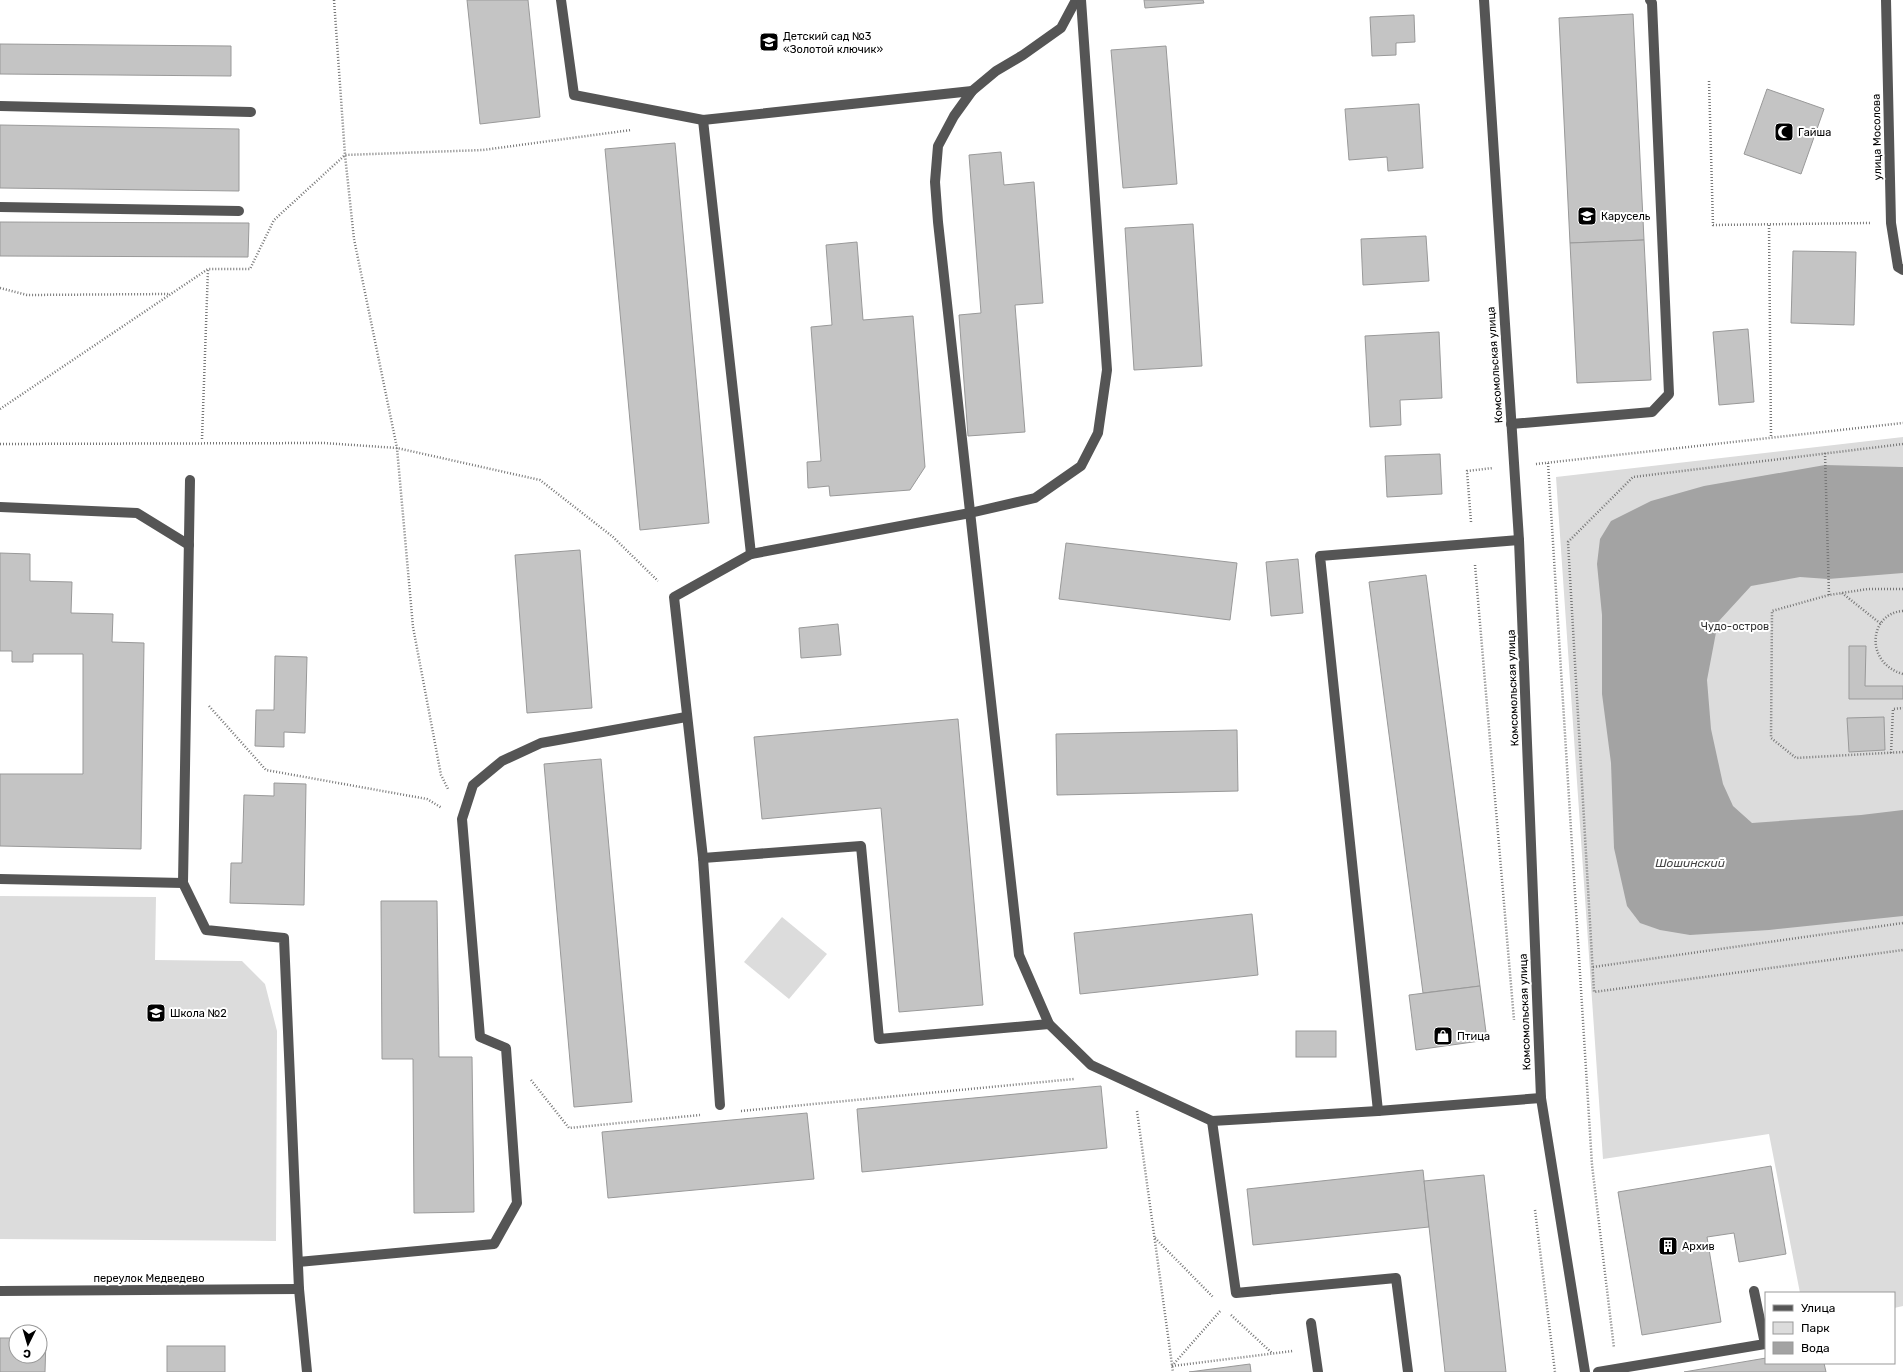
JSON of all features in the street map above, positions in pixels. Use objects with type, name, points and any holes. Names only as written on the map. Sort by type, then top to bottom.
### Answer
[{"type":"street","points":[[561,0],[574,95],[703,120],[972,91]]},
{"type":"street","points":[[1076,0],[1061,28],[1023,55],[996,71],[972,91],[954,116],[938,146],[935,182],[938,222],[1019,955],[1049,1024],[1091,1065],[1212,1121],[1378,1111],[1541,1098]]},
{"type":"street","points":[[720,1106],[703,858],[686,717],[674,597],[751,554],[970,513],[1035,498],[1081,466],[1098,433],[1107,370],[1081,0]]},
{"type":"street","name":"Комсомольская улица","points":[[1484,0],[1519,540],[1541,1098],[1585,1372]]},
{"type":"street","points":[[1511,424],[1652,412],[1669,394],[1653,11],[1650,0]]},
{"type":"street","name":"улица Мосолова","points":[[1886,0],[1891,223],[1898,267],[1903,270]]},
{"type":"street","points":[[0,106],[251,112]]},
{"type":"street","points":[[703,120],[751,554]]},
{"type":"street","points":[[0,207],[239,212]]},
{"type":"street","points":[[190,480],[183,882],[206,930],[284,938],[299,1289],[307,1372]]},
{"type":"street","points":[[0,507],[137,514],[189,545]]},
{"type":"street","points":[[1378,1111],[1320,556],[1519,540]]},
{"type":"street","points":[[298,1262],[494,1244],[517,1203],[506,1048],[480,1037],[462,819],[473,785],[502,761],[541,743],[686,717]]},
{"type":"street","points":[[703,858],[861,846],[879,1039],[1049,1024]]},
{"type":"street","points":[[0,879],[183,882]]},
{"type":"street","points":[[1212,1121],[1236,1293],[1396,1278],[1408,1372]]},
{"type":"street","name":"переулок Медведево","points":[[0,1291],[299,1289]]},
{"type":"street","points":[[1598,1372],[1765,1344],[1754,1291]]},
{"type":"street","points":[[1311,1323],[1318,1372]]},
{"type":"path","points":[[334,0],[345,155],[354,239],[398,448],[413,627],[441,775],[462,819]]},
{"type":"path","points":[[1709,81],[1713,225],[1891,223]]},
{"type":"path","points":[[0,409],[208,269],[250,269],[274,220],[345,155],[483,150],[632,130]]},
{"type":"path","points":[[1769,225],[1771,438]]},
{"type":"path","points":[[202,439],[208,269]]},
{"type":"path","points":[[0,288],[27,295],[170,294]]},
{"type":"path","points":[[1514,1028],[1467,471],[1903,423]]},
{"type":"path","points":[[0,444],[324,443],[398,448],[540,480],[613,537],[674,597]]},
{"type":"path","points":[[1903,444],[1632,477],[1568,542],[1594,992],[1903,950]]},
{"type":"path","points":[[1825,454],[1829,595]]},
{"type":"path","points":[[1548,463],[1592,1165],[1616,1369]]},
{"type":"path","points":[[1903,589],[1868,590],[1829,595],[1772,611],[1771,738],[1796,758],[1903,752]]},
{"type":"path","points":[[1842,593],[1881,624]]},
{"type":"path","points":[[1903,611],[1888,616],[1881,624],[1876,634],[1875,645],[1878,656],[1884,665],[1893,671],[1903,674]]},
{"type":"path","points":[[187,681],[266,770],[427,800],[462,819]]},
{"type":"path","points":[[1891,752],[1893,709],[1903,708]]},
{"type":"path","points":[[1593,967],[1903,924]]},
{"type":"path","points":[[530,1078],[569,1128],[704,1115]]},
{"type":"path","points":[[735,1112],[1076,1079]]},
{"type":"path","points":[[1134,1084],[1173,1372]]},
{"type":"path","points":[[1534,1208],[1555,1372]]},
{"type":"path","points":[[1172,1366],[1236,1293]]},
{"type":"path","points":[[1172,1366],[1314,1348]]},
{"type":"green space","name":"Чудо-остров","points":[[1903,437],[1903,1306],[1895,1308],[1895,1292],[1800,1292],[1769,1134],[1603,1159],[1556,477]]},
{"type":"green space","points":[[0,896],[156,897],[155,960],[242,961],[265,984],[277,1031],[276,1241],[0,1239]]},
{"type":"green space","points":[[782,917],[827,954],[789,999],[744,962]]},
{"type":"water","name":"Шошинский","points":[[1825,465],[1903,467],[1903,573],[1828,579],[1800,577],[1751,586],[1718,622],[1707,680],[1711,729],[1723,784],[1733,806],[1752,823],[1861,815],[1903,810],[1903,916],[1769,930],[1690,935],[1660,930],[1640,923],[1627,906],[1614,848],[1611,763],[1602,694],[1602,615],[1597,564],[1600,539],[1611,521],[1651,501],[1704,486]]},
{"type":"building","points":[[467,0],[528,0],[540,117],[480,124]]},
{"type":"building","points":[[1144,0],[1203,0],[1204,3],[1145,8]]},
{"type":"building","points":[[1633,14],[1644,240],[1570,243],[1559,18]]},
{"type":"building","points":[[1414,15],[1415,42],[1396,43],[1396,55],[1372,56],[1370,17]]},
{"type":"building","points":[[0,44],[231,46],[231,76],[0,74]]},
{"type":"building","points":[[1166,46],[1177,184],[1123,188],[1111,50]]},
{"type":"building","name":"Гайша","points":[[1767,89],[1824,109],[1801,174],[1744,154]]},
{"type":"building","points":[[1419,104],[1423,168],[1388,171],[1387,157],[1349,160],[1345,109]]},
{"type":"building","points":[[0,125],[239,129],[239,191],[0,188]]},
{"type":"building","points":[[675,143],[709,523],[640,530],[605,149]]},
{"type":"building","points":[[1001,152],[1004,185],[1034,182],[1043,303],[1015,305],[1025,432],[968,436],[959,315],[981,313],[969,155]]},
{"type":"building","points":[[0,222],[249,223],[248,257],[0,256]]},
{"type":"building","points":[[1193,224],[1202,366],[1134,370],[1125,228]]},
{"type":"building","points":[[1426,236],[1429,281],[1363,285],[1361,239]]},
{"type":"building","points":[[1644,240],[1651,380],[1577,383],[1570,243]]},
{"type":"building","points":[[857,242],[863,320],[913,316],[925,467],[910,490],[830,496],[829,486],[808,488],[807,462],[821,461],[811,327],[832,325],[826,245]]},
{"type":"building","points":[[1793,251],[1856,252],[1854,325],[1791,323]]},
{"type":"building","points":[[1748,329],[1754,402],[1719,405],[1713,332]]},
{"type":"building","points":[[1439,332],[1442,398],[1400,400],[1401,425],[1370,427],[1365,336]]},
{"type":"building","points":[[1440,454],[1442,494],[1387,497],[1385,456]]},
{"type":"building","points":[[1066,543],[1237,563],[1230,620],[1059,599]]},
{"type":"building","points":[[580,550],[592,708],[527,713],[515,555]]},
{"type":"building","points":[[0,553],[30,554],[30,581],[72,582],[71,613],[113,614],[112,642],[144,643],[141,849],[0,846],[0,774],[83,774],[83,654],[33,654],[33,662],[12,662],[12,651],[0,651]]},
{"type":"building","points":[[1298,559],[1303,613],[1271,616],[1266,562]]},
{"type":"building","points":[[1426,575],[1480,986],[1423,993],[1369,582]]},
{"type":"building","points":[[838,624],[841,655],[801,658],[799,628]]},
{"type":"building","points":[[1849,646],[1866,646],[1865,686],[1903,686],[1903,699],[1849,699]]},
{"type":"building","points":[[275,656],[307,657],[305,733],[284,732],[284,747],[255,746],[256,710],[274,710]]},
{"type":"building","points":[[1884,717],[1885,750],[1849,752],[1847,718]]},
{"type":"building","points":[[958,719],[983,1005],[899,1012],[881,808],[762,819],[754,737]]},
{"type":"building","points":[[1237,730],[1238,791],[1057,795],[1056,734]]},
{"type":"building","points":[[601,759],[632,1102],[574,1107],[544,764]]},
{"type":"building","points":[[274,783],[306,784],[304,905],[230,903],[231,863],[242,863],[244,795],[274,796]]},
{"type":"building","points":[[381,901],[437,901],[439,1057],[472,1057],[474,1212],[414,1213],[413,1059],[382,1059]]},
{"type":"building","points":[[1252,914],[1258,975],[1080,994],[1074,933]]},
{"type":"building","points":[[1480,986],[1487,1040],[1416,1050],[1409,995]]},
{"type":"building","points":[[1296,1031],[1336,1031],[1336,1057],[1296,1057]]},
{"type":"building","points":[[1101,1086],[1107,1148],[862,1172],[857,1109]]},
{"type":"building","points":[[807,1113],[814,1179],[608,1198],[602,1132]]},
{"type":"building","name":"Архив","points":[[1771,1166],[1786,1254],[1739,1262],[1734,1233],[1707,1237],[1721,1322],[1642,1335],[1618,1192]]},
{"type":"building","points":[[1423,1170],[1429,1227],[1253,1245],[1247,1189]]},
{"type":"building","points":[[1484,1175],[1506,1372],[1445,1372],[1424,1181]]},
{"type":"building","points":[[0,1338],[8,1338],[8,1364],[45,1364],[45,1372],[0,1372]]},
{"type":"building","points":[[167,1346],[225,1346],[225,1372],[167,1372]]},
{"type":"building","points":[[1765,1358],[1765,1364],[1824,1364],[1826,1372],[1684,1372]]},
{"type":"building","points":[[1250,1364],[1251,1372],[1189,1372]]},
{"type":"place","name":"Детский сад №3 «Золотой ключик»","points":[[769,42]]},
{"type":"place","name":"Гайша","points":[[1784,132]]},
{"type":"place","name":"Карусель","points":[[1587,216]]},
{"type":"place","name":"Школа №2","points":[[156,1013]]},
{"type":"place","name":"Птица","points":[[1443,1036]]},
{"type":"place","name":"Архив","points":[[1668,1246]]}]
